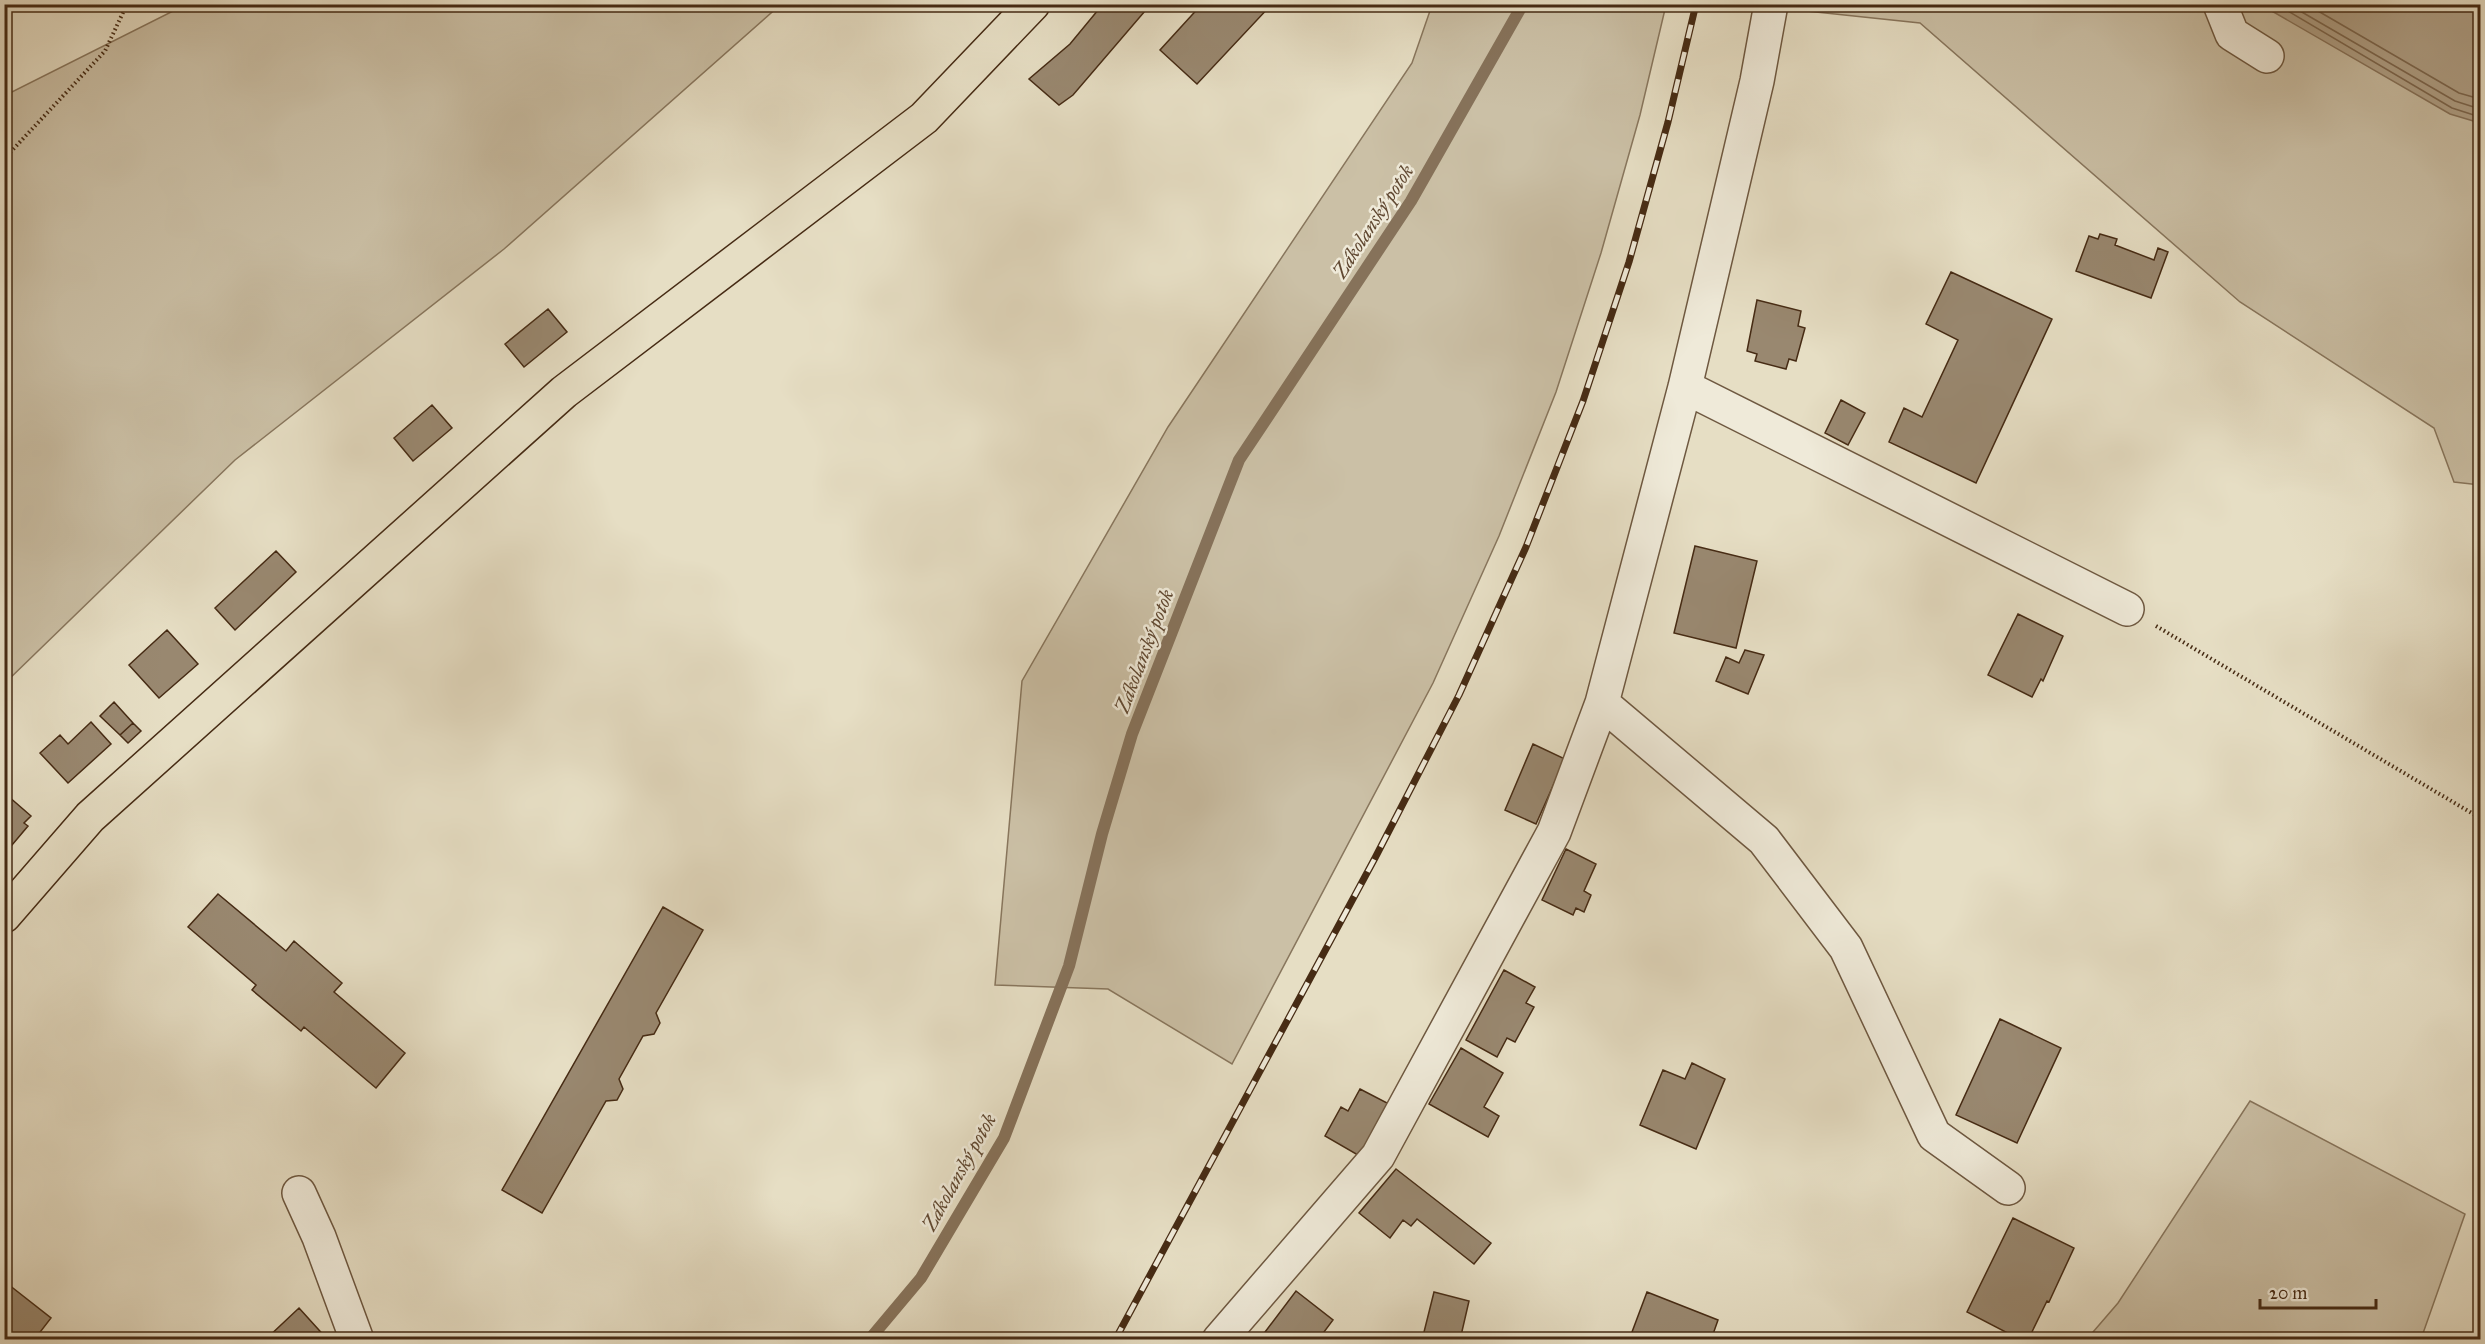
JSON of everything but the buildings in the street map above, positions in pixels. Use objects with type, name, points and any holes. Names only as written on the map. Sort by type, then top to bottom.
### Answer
[{"type":"main road","points":[[4,916],[90,817],[564,392],[924,118],[1033,4]]},
{"type":"street","points":[[1219,1340],[1378,1156],[1554,832],[1602,703],[1684,387],[1757,81],[1771,4]]},
{"type":"street","points":[[2220,4],[2232,34],[2267,56]]},
{"type":"street","points":[[1684,387],[2127,609]]},
{"type":"street","points":[[1602,703],[1764,840],[1846,948],[1934,1135],[2008,1188]]},
{"type":"street","points":[[299,1193],[319,1237],[357,1340]]},
{"type":"path","points":[[4,159],[105,51],[127,4]]},
{"type":"path","points":[[2127,609],[2481,818]]},
{"type":"shaded area","points":[[185,5],[780,5],[504,249],[235,460],[5,683],[5,92],[10,93]]},
{"type":"shaded area","points":[[1432,5],[1666,5],[1640,115],[1601,253],[1556,392],[1499,536],[1433,683],[1232,1064],[1108,989],[995,985],[1022,681],[1168,427],[1412,63]]},
{"type":"shaded area","points":[[1749,5],[2480,5],[2480,485],[2454,482],[2434,428],[2240,302],[1920,23]]},
{"type":"shaded area","points":[[2250,1101],[2465,1214],[2421,1339],[2087,1339],[2118,1303]]},
{"type":"water","points":[[2270,4],[2480,5],[2480,123],[2450,114],[2270,10]]},
{"type":"waterway","name":"Zákolanský potok","points":[[869,1340],[921,1278],[1004,1138],[1069,966],[1102,834],[1132,734],[1239,460],[1411,201],[1523,4]]},
{"type":"railway","points":[[1115,1340],[1375,858],[1459,695],[1526,547],[1583,401],[1629,262],[1668,122],[1696,4]]}]
